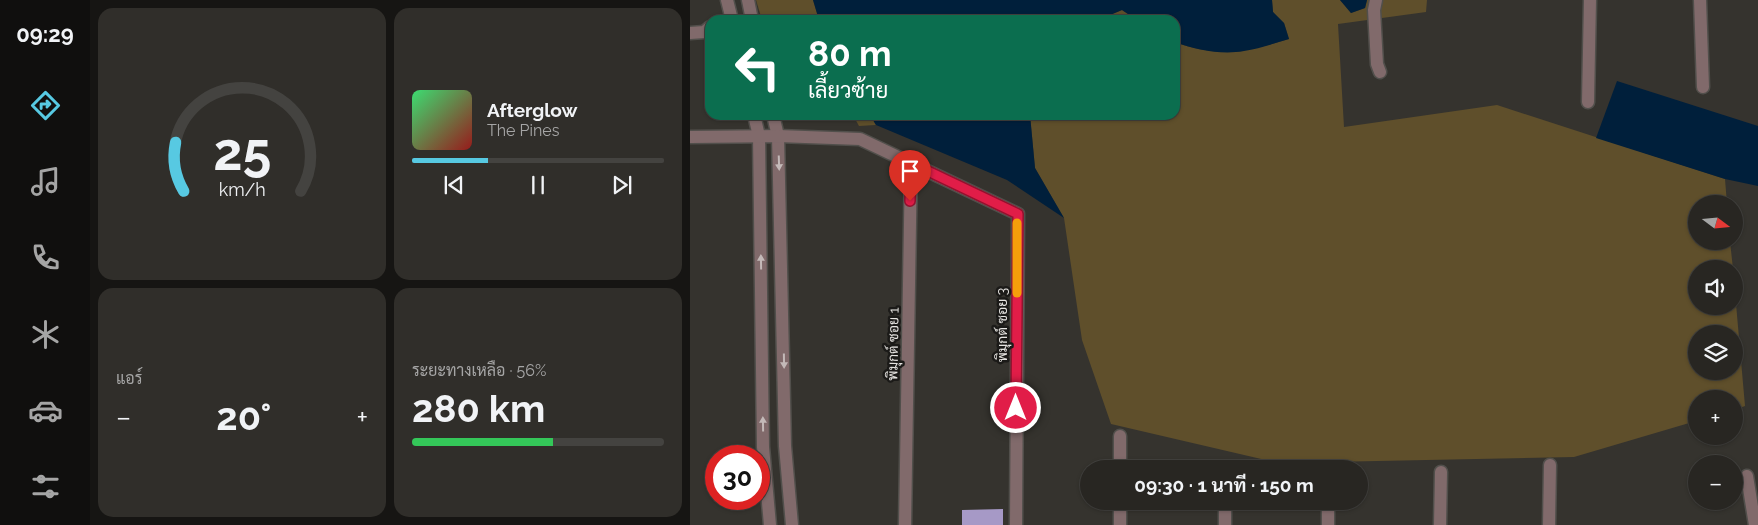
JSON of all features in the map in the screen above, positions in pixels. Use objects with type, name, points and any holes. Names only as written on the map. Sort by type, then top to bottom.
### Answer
[{"type":"street","points":[[748,0],[751,15]]},
{"type":"street","points":[[1376,0],[1374,10],[1377,64],[1380,72]]},
{"type":"street","points":[[1588,102],[1590,0]]},
{"type":"street","points":[[1700,0],[1703,87]]},
{"type":"street","points":[[690,33],[705,31]]},
{"type":"street","points":[[755,120],[759,136],[763,447],[770,522],[792,521],[785,446],[778,136],[774,120]]},
{"type":"street","points":[[690,138],[778,136],[860,139],[911,163]]},
{"type":"street","name":"พิมุกต์ ซอย 3","points":[[911,163],[1018,214],[1016,525]]},
{"type":"street","name":"พิมุกต์ ซอย 1","points":[[905,525],[911,163]]},
{"type":"street","points":[[762,333],[783,333]]},
{"type":"street","points":[[1120,436],[1120,460]]},
{"type":"street","points":[[1549,525],[1550,465]]},
{"type":"street","points":[[1440,525],[1441,472]]},
{"type":"street","points":[[1747,476],[1755,525]]},
{"type":"street","points":[[1120,510],[1120,525]]},
{"type":"street","points":[[1225,510],[1225,525]]},
{"type":"street","points":[[1328,510],[1328,525]]},
{"type":"shaded area","points":[[756,0],[813,0],[818,15],[760,15]]},
{"type":"shaded area","points":[[1272,0],[1340,0],[1351,13],[1365,8],[1367,0],[1427,0],[1426,12],[1338,24],[1344,127],[1497,105],[1725,179],[1726,195],[1688,195],[1688,250],[1731,250],[1732,260],[1688,260],[1688,315],[1737,315],[1738,325],[1688,325],[1688,380],[1743,380],[1745,406],[1743,407],[1743,390],[1688,390],[1688,423],[1574,457],[1368,461],[1265,460],[1111,424],[1082,340],[1064,218],[1035,168],[1030,120],[1180,120],[1180,44],[1204,50],[1232,51],[1260,47],[1289,39],[1284,23],[1273,12]]},
{"type":"shaded area","points":[[1122,10],[1130,15],[1110,15]]},
{"type":"shaded area","points":[[856,120],[873,120],[876,125],[859,126]]},
{"type":"water","points":[[813,0],[1272,0],[1273,12],[1284,23],[1289,39],[1244,51],[1209,51],[1180,43],[1180,15],[1130,15],[1122,10],[1110,15],[818,15]]},
{"type":"water","points":[[1340,0],[1367,0],[1365,8],[1351,13]]},
{"type":"water","points":[[1617,81],[1758,126],[1758,186],[1725,179],[1596,138]]},
{"type":"water","points":[[873,120],[1030,120],[1035,168],[1064,218],[1007,180],[876,125]]},
{"type":"building","points":[[1003,509],[1003,525],[962,525],[962,510]]},
{"type":"slow traffic","points":[[1017,223],[1017,293]]},
{"type":"route","points":[[910,201],[911,163],[1018,214],[1016,408]]}]
